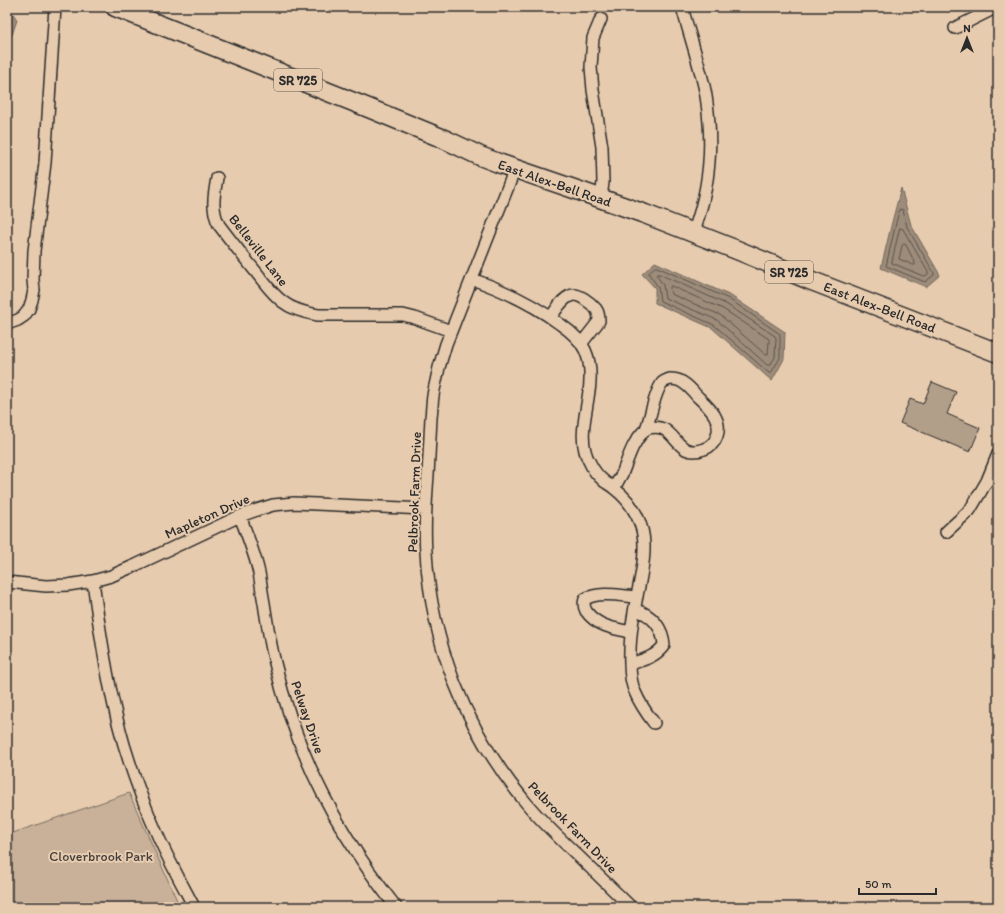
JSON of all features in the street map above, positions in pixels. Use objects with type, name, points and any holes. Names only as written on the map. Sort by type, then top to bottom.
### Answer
[{"type":"main road","name":"East Alex-Bell Road","points":[[115,7],[366,107],[444,139],[480,156],[574,188],[694,233],[807,279],[998,353]]},
{"type":"street","points":[[7,324],[24,316],[29,309],[34,290],[34,252],[45,163],[55,7]]},
{"type":"street","points":[[682,7],[704,87],[711,139],[708,183],[694,233]]},
{"type":"street","points":[[955,28],[996,9]]},
{"type":"street","points":[[601,19],[593,38],[591,66],[593,90],[602,147],[603,182],[601,199]]},
{"type":"street","name":"Pelbrook Farm Drive","points":[[515,169],[438,367],[433,391],[425,508],[428,580],[441,645],[453,678],[466,711],[503,774],[523,800],[545,824],[631,907]]},
{"type":"street","name":"Belleville Lane","points":[[217,178],[213,206],[215,218],[264,283],[274,295],[283,302],[300,311],[318,315],[403,315],[413,317],[451,331]]},
{"type":"street","points":[[472,279],[515,296],[551,317],[573,335],[585,351],[589,364],[590,387],[584,426],[584,449],[596,472],[605,482],[628,501],[635,511],[644,536],[643,565],[629,646],[631,677],[635,692],[643,708],[654,723]]},
{"type":"street","points":[[551,317],[560,304],[568,297],[577,295],[584,298],[596,310],[599,316],[599,321],[581,344]]},
{"type":"street","points":[[614,488],[622,473],[630,450],[639,435],[646,429],[652,427],[664,429],[688,451],[696,451],[706,448],[712,444],[716,439],[718,424],[714,414],[684,382],[670,379],[662,383],[656,395],[646,429]]},
{"type":"street","points":[[946,532],[970,510],[987,481],[998,454]]},
{"type":"street","name":"Mapleton Drive","points":[[7,582],[46,586],[68,585],[93,581],[111,576],[240,516],[273,506],[294,503],[425,508]]},
{"type":"street","name":"Pelway Drive","points":[[240,516],[260,575],[269,639],[286,706],[301,748],[312,775],[343,832],[379,886],[396,907]]},
{"type":"street","points":[[93,581],[108,679],[117,720],[128,756],[158,837],[194,907]]},
{"type":"street","points":[[631,632],[596,622],[589,615],[583,603],[585,599],[595,596],[609,595],[637,597]]},
{"type":"street","points":[[630,664],[655,655],[664,645],[664,639],[654,620],[648,615],[635,610]]},
{"type":"green space","name":"Cloverbrook Park","points":[[129,793],[180,907],[7,907],[7,835]]},
{"type":"water","points":[[7,7],[9,7],[17,20],[12,35],[7,40]]},
{"type":"water","points":[[901,188],[911,225],[940,275],[926,287],[881,268]]},
{"type":"water","points":[[655,262],[731,296],[785,332],[784,359],[772,381],[712,328],[655,303],[655,288],[642,274]]},
{"type":"building","points":[[932,382],[956,392],[947,414],[980,428],[970,452],[900,423],[910,399],[923,404]]}]
